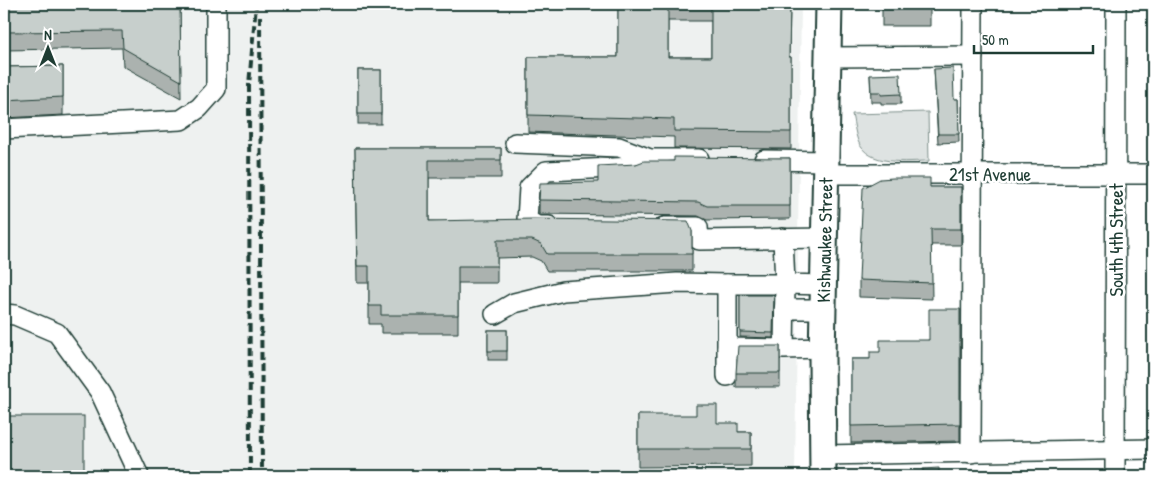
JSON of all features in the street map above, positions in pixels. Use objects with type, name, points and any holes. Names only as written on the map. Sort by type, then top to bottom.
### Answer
[{"type":"main road","name":"Kishwaukee Street","points":[[823,466],[822,348],[828,167],[829,4]]},
{"type":"street","points":[[4,130],[182,120],[199,108],[216,89],[216,4]]},
{"type":"street","points":[[971,453],[973,4]]},
{"type":"street","name":"South 4th Street","points":[[1116,4],[1116,476]]},
{"type":"street","points":[[829,57],[972,56]]},
{"type":"street","points":[[516,143],[619,147],[650,159],[719,159]]},
{"type":"street","points":[[566,226],[537,226],[527,220],[529,188],[546,171],[635,167],[650,159]]},
{"type":"street","name":"21st Avenue","points":[[748,160],[828,167],[972,174],[1153,174]]},
{"type":"street","points":[[642,227],[698,227],[698,240],[826,238]]},
{"type":"street","points":[[783,238],[785,284],[781,318],[784,349]]},
{"type":"street","points":[[495,314],[514,303],[563,291],[677,283],[824,285]]},
{"type":"street","points":[[727,284],[733,323],[726,348],[727,376]]},
{"type":"street","points":[[781,318],[824,310]]},
{"type":"street","points":[[4,314],[15,315],[58,333],[100,392],[139,476]]},
{"type":"street","points":[[726,348],[822,348]]},
{"type":"street","points":[[823,466],[971,453],[1153,448]]},
{"type":"shaded area","points":[[4,4],[801,4],[795,476],[4,476]]},
{"type":"shaded area","points":[[928,112],[929,161],[910,162],[889,161],[870,155],[858,141],[852,114]]},
{"type":"building","points":[[4,4],[180,4],[181,81],[123,48],[122,31],[4,32]]},
{"type":"building","points":[[618,4],[668,4],[668,57],[711,57],[711,4],[790,4],[791,132],[674,131],[674,119],[528,115],[528,57],[618,57]]},
{"type":"building","points":[[882,4],[930,4],[930,9],[882,8]]},
{"type":"building","points":[[63,66],[63,97],[4,100],[4,67]]},
{"type":"building","points":[[953,68],[954,99],[958,99],[959,134],[938,134],[934,69]]},
{"type":"building","points":[[358,70],[381,70],[381,114],[358,114]]},
{"type":"building","points":[[900,74],[901,94],[881,95],[881,92],[871,92],[870,75]]},
{"type":"building","points":[[355,148],[501,148],[501,160],[429,160],[429,221],[533,219],[688,221],[692,231],[692,254],[547,254],[541,244],[532,240],[497,240],[497,266],[458,266],[458,315],[381,315],[381,306],[369,306],[369,266],[357,266]]},
{"type":"building","points":[[674,157],[790,158],[790,206],[707,206],[698,202],[539,200],[540,183],[598,182],[598,166],[636,164],[644,161],[674,161]]},
{"type":"building","points":[[930,178],[930,187],[961,187],[961,229],[931,229],[932,283],[859,280],[863,188],[880,179]]},
{"type":"building","points":[[740,295],[774,295],[773,333],[740,332]]},
{"type":"building","points":[[929,309],[960,309],[960,424],[851,426],[851,359],[870,359],[870,352],[880,352],[880,340],[929,340]]},
{"type":"building","points":[[488,330],[507,330],[507,351],[488,351]]},
{"type":"building","points":[[738,346],[780,346],[780,373],[736,373]]},
{"type":"building","points":[[696,405],[717,405],[717,423],[738,423],[738,432],[751,432],[751,449],[638,449],[638,415],[696,415]]},
{"type":"building","points":[[4,416],[84,416],[84,476],[4,476]]},
{"type":"building","points":[[939,468],[939,476],[923,476],[923,469]]},
{"type":"railway","points":[[250,476],[249,85],[256,4]]},
{"type":"railway","points":[[260,16],[262,476]]}]
